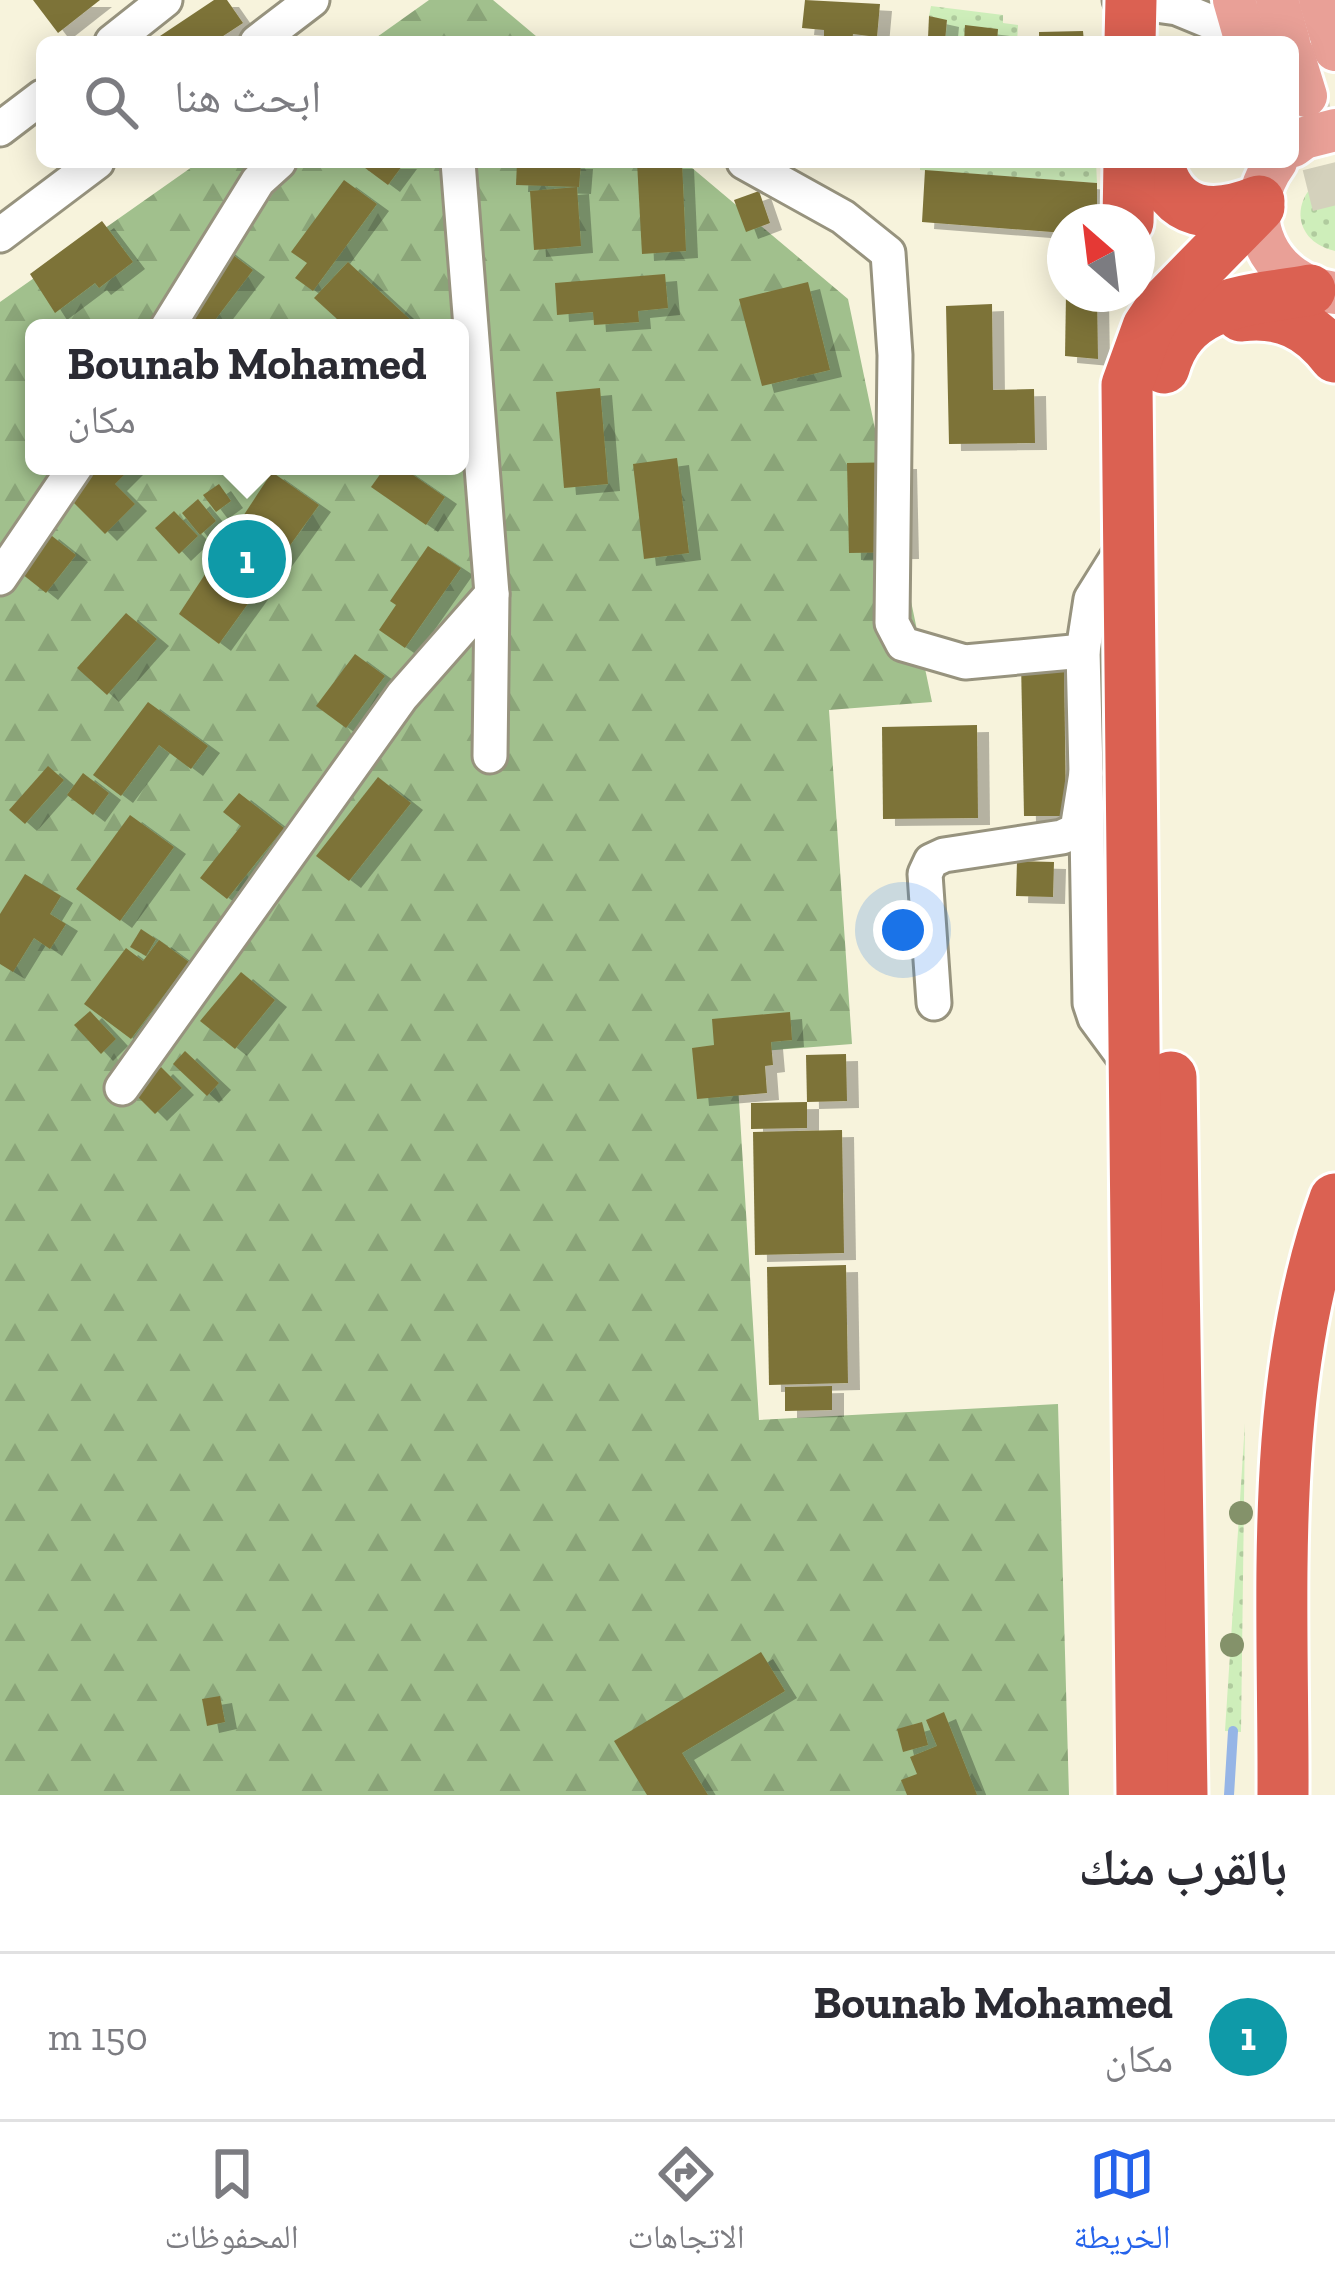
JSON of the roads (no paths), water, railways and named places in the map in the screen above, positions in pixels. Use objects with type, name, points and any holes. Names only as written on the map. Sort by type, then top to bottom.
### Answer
[{"type":"highway","points":[[1130,36],[1131,1]]},
{"type":"highway","points":[[1128,204],[1129,168]]},
{"type":"highway","points":[[1161,168],[1174,196],[1202,212],[1234,211],[1271,175]]},
{"type":"highway","points":[[1142,1795],[1127,542],[1148,327],[1271,175]]},
{"type":"highway","points":[[1144,394],[1187,325],[1223,306],[1323,292]]},
{"type":"highway","points":[[1130,312],[1144,394],[1182,1795]]},
{"type":"highway","points":[[1144,394],[1190,342],[1217,322],[1233,317],[1265,315],[1297,322],[1335,356]]},
{"type":"highway","points":[[1282,1795],[1289,1443],[1303,1324],[1335,1199]]},
{"type":"main road","points":[[1276,0],[1287,36]]},
{"type":"main road","points":[[1320,0],[1335,50]]},
{"type":"main road","points":[[1299,73],[1306,96]]},
{"type":"main road","points":[[1299,144],[1335,130]]},
{"type":"main road","points":[[1271,175],[1265,244],[1274,260],[1323,292],[1335,356]]},
{"type":"street","points":[[120,36],[166,0]]},
{"type":"street","points":[[264,36],[312,0]]},
{"type":"street","points":[[1120,0],[1177,8],[1242,26]]},
{"type":"street","points":[[0,130],[36,102]]},
{"type":"street","points":[[0,235],[89,168]]},
{"type":"street","points":[[173,319],[258,181],[272,168]]},
{"type":"street","points":[[458,168],[492,594],[490,756]]},
{"type":"street","points":[[755,168],[842,217],[888,253],[895,355],[891,600],[892,623],[902,644],[965,662],[1083,651]]},
{"type":"street","points":[[0,578],[70,475]]},
{"type":"street","points":[[1127,542],[1091,599],[1083,651],[1085,773],[1090,1003],[1095,1018],[1127,1058],[1137,1089]]},
{"type":"street","points":[[122,1088],[402,696],[492,594]]},
{"type":"street","points":[[934,1004],[925,874],[931,861],[1062,837],[1077,830],[1085,773]]},
{"type":"waterway","points":[[1229,1795],[1233,1731]]},
{"type":"tunnel","points":[[1308,104],[1335,213]]},
{"type":"place","name":"Bounab Mohamed","points":[[247,559]]}]
